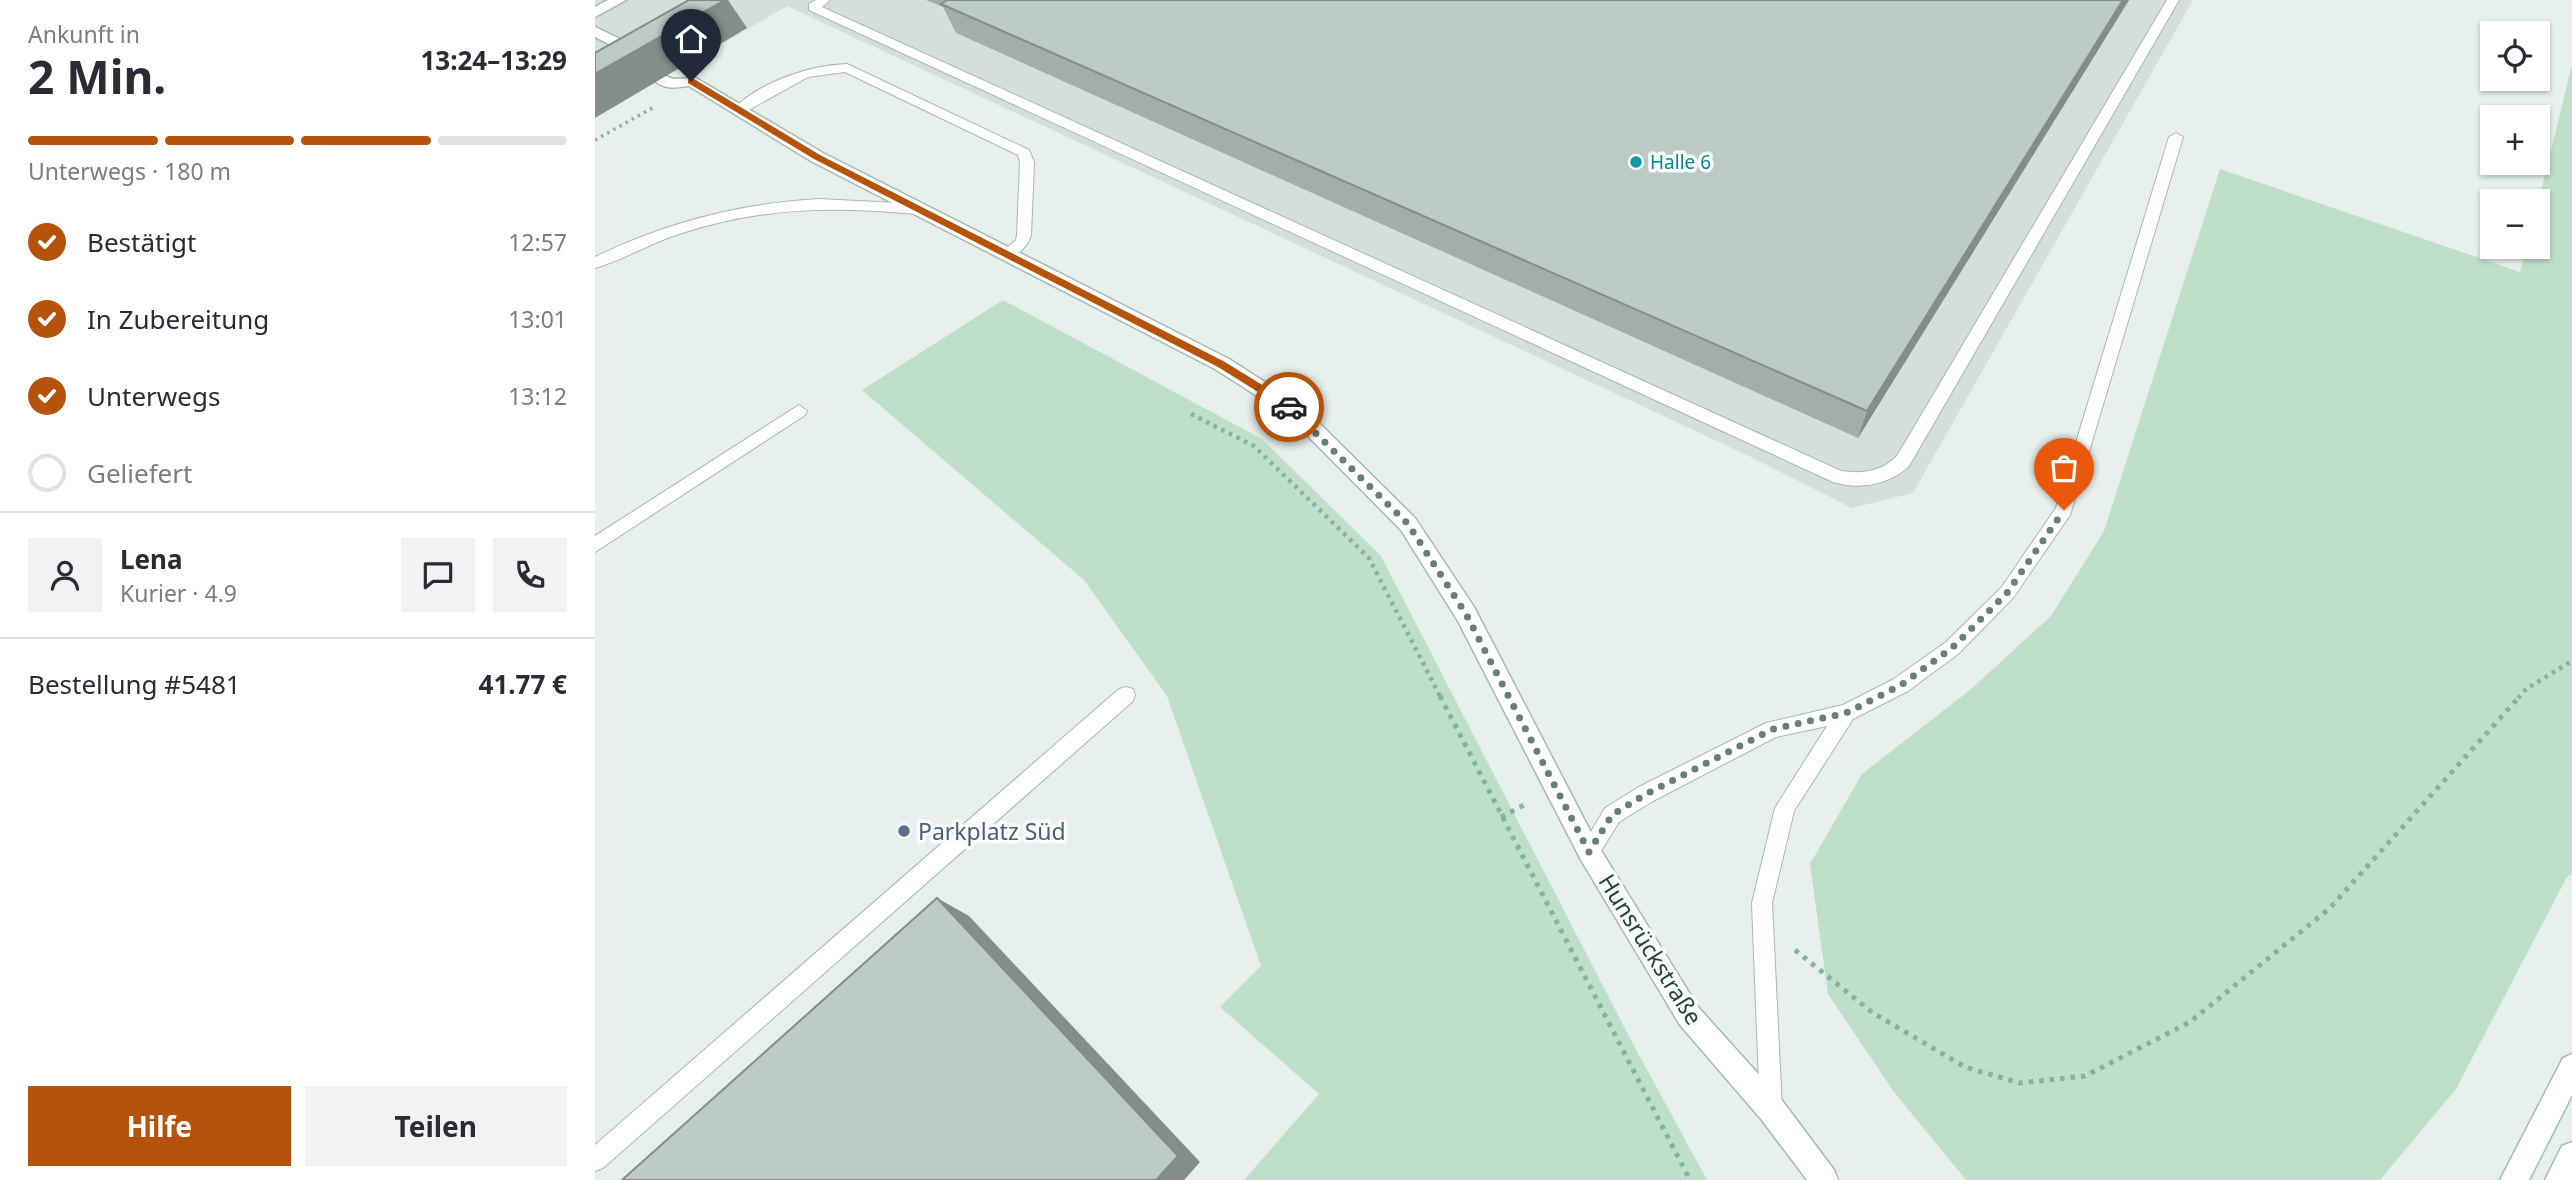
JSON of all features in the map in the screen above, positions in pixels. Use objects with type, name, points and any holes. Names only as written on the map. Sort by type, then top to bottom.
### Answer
[{"type":"street","points":[[595,13],[619,0]]},
{"type":"street","points":[[595,31],[649,61]]},
{"type":"street","points":[[661,79],[671,85],[691,76]]},
{"type":"street","name":"Hunsrückstraße","points":[[691,76],[817,157],[1222,364],[1294,410],[1408,524],[1466,614],[1589,852],[1689,1016],[1771,1109],[1824,1180]]},
{"type":"street","points":[[2514,1180],[2572,1067]]},
{"type":"street","points":[[2559,1180],[2572,1156]]},
{"type":"lane","points":[[824,0],[813,7],[1827,471],[1856,480],[1893,472],[1903,461],[2173,0]]},
{"type":"lane","points":[[740,109],[782,83],[806,73],[828,67],[847,68],[1014,147],[1024,153],[1027,162],[1024,235],[1022,242],[1005,255]]},
{"type":"lane","points":[[1589,852],[1612,815],[1646,794],[1773,729],[1846,713],[1901,685],[1952,648],[2007,593],[2064,510],[2176,137]]},
{"type":"lane","points":[[595,263],[663,235],[761,209],[808,204],[917,209]]},
{"type":"lane","points":[[595,545],[799,411]]},
{"type":"lane","points":[[595,1160],[1126,695]]},
{"type":"lane","points":[[1771,1109],[1762,903],[1785,807],[1846,713]]},
{"type":"path","points":[[595,139],[691,76]]},
{"type":"path","points":[[1191,414],[1254,446],[1369,558],[1690,1180]]},
{"type":"path","points":[[1794,949],[1874,1013],[1965,1067],[2020,1083],[2085,1076],[2190,1022],[2330,908],[2526,689],[2572,661]]},
{"type":"shaded area","name":"Halle 6","points":[[595,0],[2193,0],[1913,493],[1852,508],[1749,456],[787,6],[595,118]]},
{"type":"green space","points":[[2572,65],[2572,874],[2567,877],[2456,1089],[2380,1180],[1966,1180],[1894,1092],[1828,994],[1810,864],[1862,774],[1970,690],[2051,616],[2104,531],[2220,169],[2520,272],[2524,259],[2550,259],[2550,189],[2541,189],[2545,175],[2550,175],[2550,154]]},
{"type":"green space","points":[[1003,300],[1262,439],[1381,556],[1633,1044],[1707,1180],[1244,1180],[1319,1094],[1220,1007],[1261,966],[1167,696],[1084,580],[862,390]]},
{"type":"building","points":[[689,0],[725,0],[595,74],[595,53]]},
{"type":"building","name":"Halle 6","points":[[947,0],[2123,0],[1867,411],[941,4]]},
{"type":"building","points":[[937,898],[1178,1156],[1156,1180],[622,1180]]},
{"type":"way so far","points":[[1289,407],[1408,524],[1466,614],[1589,852],[1612,815],[1646,794],[1773,729],[1846,713],[1901,685],[1952,648],[2007,593],[2064,510]]},
{"type":"place","name":"Halle 6","points":[[1636,162]]},
{"type":"place","name":"Parkplatz Süd","points":[[904,831]]},
{"type":"route","points":[[691,81],[817,157],[1222,364],[1289,407]]}]
